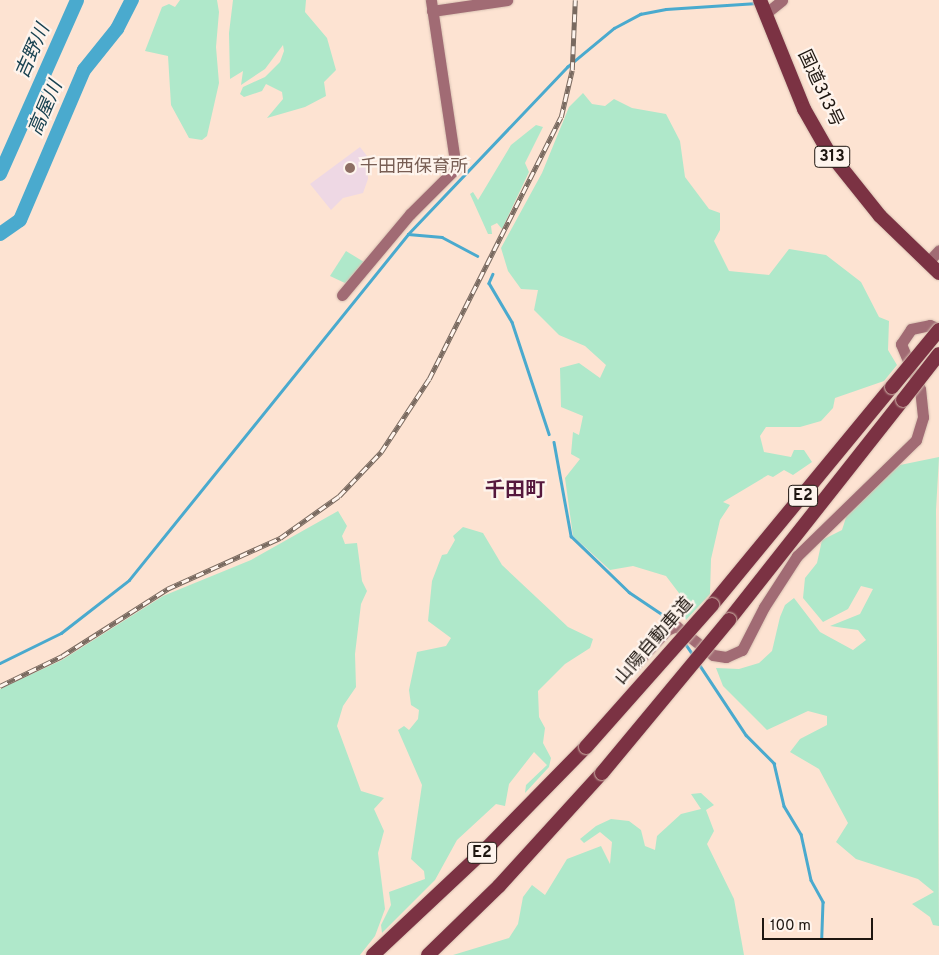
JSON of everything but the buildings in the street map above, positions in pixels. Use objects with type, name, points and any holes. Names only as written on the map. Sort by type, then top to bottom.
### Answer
[{"type":"highway","name":"国道313号","points":[[763,6],[804,109],[828,151],[864,199],[939,273]]},
{"type":"highway","name":"山陽自動車道","points":[[373,955],[586,747],[712,605],[939,329]]},
{"type":"highway","name":"E2","points":[[428,955],[498,886],[602,773],[729,620],[939,354]]},
{"type":"street","points":[[342,295],[410,214],[456,168],[432,5],[507,0]]},
{"type":"street","points":[[763,6],[782,0]]},
{"type":"street","points":[[928,262],[939,250]]},
{"type":"street","points":[[630,670],[667,630],[676,626],[713,656],[726,658],[742,650],[764,606],[797,556],[916,440],[922,428],[920,389],[902,344],[911,330],[930,325],[939,329]]},
{"type":"shaded area","name":"千田西保育所","points":[[360,147],[367,156],[368,179],[363,193],[343,198],[331,210],[310,184]]},
{"type":"green space","points":[[180,0],[217,0],[219,12],[216,47],[219,83],[207,136],[202,140],[189,138],[171,105],[168,56],[145,51],[162,7],[169,4],[175,7]]},
{"type":"green space","points":[[233,0],[306,0],[305,12],[327,38],[336,70],[324,82],[326,96],[305,107],[267,118],[283,99],[282,92],[266,84],[262,91],[244,97],[240,94],[243,87],[265,77],[280,62],[284,51],[283,45],[265,69],[241,85],[243,71],[230,79],[229,33]]},
{"type":"green space","points":[[583,93],[592,104],[605,106],[614,99],[632,108],[666,114],[680,141],[685,177],[709,209],[720,213],[720,230],[714,241],[729,271],[769,275],[789,249],[826,255],[861,282],[879,317],[889,321],[888,350],[897,365],[884,381],[835,398],[833,408],[821,421],[800,427],[766,427],[760,436],[764,452],[791,457],[794,450],[804,450],[812,462],[793,475],[784,470],[773,477],[768,475],[723,502],[730,505],[720,520],[711,559],[710,594],[686,620],[682,613],[685,601],[666,576],[633,566],[610,570],[573,536],[565,478],[580,459],[571,454],[573,432],[579,435],[583,416],[561,407],[560,368],[579,363],[600,378],[606,365],[585,346],[559,335],[534,310],[538,290],[521,289],[508,271],[501,248],[542,173],[569,107]]},
{"type":"green space","points":[[536,125],[543,127],[525,163],[529,172],[502,229],[497,223],[491,226],[492,234],[488,234],[470,194],[473,192],[478,200],[511,145]]},
{"type":"green space","points":[[346,251],[364,262],[347,284],[330,276]]},
{"type":"green space","points":[[939,457],[936,510],[939,926],[933,925],[930,917],[912,904],[934,892],[918,879],[856,859],[836,842],[848,823],[819,769],[790,752],[800,739],[827,725],[827,716],[808,711],[767,730],[723,686],[716,668],[739,669],[759,663],[772,651],[780,617],[785,605],[794,598],[820,632],[853,650],[866,640],[858,630],[830,626],[860,614],[873,589],[861,586],[848,609],[823,622],[803,598],[805,578],[817,563],[822,540],[842,530],[849,508],[900,465]]},
{"type":"green space","points":[[338,511],[347,526],[342,536],[345,544],[357,543],[362,581],[367,591],[361,604],[355,654],[356,687],[343,706],[337,726],[361,791],[384,798],[374,809],[384,831],[378,853],[385,909],[375,936],[360,955],[0,955],[0,689],[62,660],[163,596],[251,560]]},
{"type":"green space","points":[[463,527],[483,533],[502,565],[568,627],[593,639],[590,648],[565,664],[538,691],[539,717],[545,728],[543,743],[551,758],[549,767],[525,793],[526,785],[547,765],[534,752],[509,784],[505,806],[496,804],[457,840],[435,880],[382,933],[381,925],[391,905],[389,892],[425,879],[424,871],[411,859],[422,785],[398,730],[404,726],[409,730],[418,719],[419,710],[411,705],[409,690],[417,652],[446,646],[451,638],[428,621],[432,581],[442,555],[447,554],[455,540],[453,536]]},
{"type":"green space","points":[[701,793],[714,805],[706,810],[714,831],[707,844],[734,899],[744,955],[453,955],[509,938],[518,924],[523,897],[532,885],[545,895],[567,859],[601,846],[610,864],[612,842],[600,832],[584,843],[580,839],[596,826],[611,819],[629,821],[641,830],[645,846],[655,850],[657,836],[681,814],[701,809],[691,794]]},
{"type":"waterway","name":"吉野川","points":[[0,174],[77,0]]},
{"type":"waterway","name":"高屋川","points":[[0,234],[20,220],[84,70],[117,29],[132,0]]},
{"type":"waterway","points":[[0,663],[61,633],[129,580],[408,234],[567,67],[614,28],[640,14],[666,9],[757,3]]},
{"type":"waterway","points":[[408,234],[442,237],[477,256]]},
{"type":"waterway","points":[[493,274],[489,283],[512,322],[549,434]]},
{"type":"waterway","points":[[554,442],[571,536],[629,592],[669,619]]},
{"type":"waterway","points":[[685,643],[693,655]]},
{"type":"waterway","points":[[699,664],[746,735],[774,763],[784,806],[801,834],[811,880],[823,902],[822,938]]},
{"type":"railway","points":[[0,686],[62,656],[167,589],[280,538],[339,496],[381,452],[429,379],[561,117],[572,70],[575,0]]},
{"type":"place","name":"千田西保育所","points":[[350,168]]},
{"type":"district","name":"千田町","points":[[515,491]]}]
